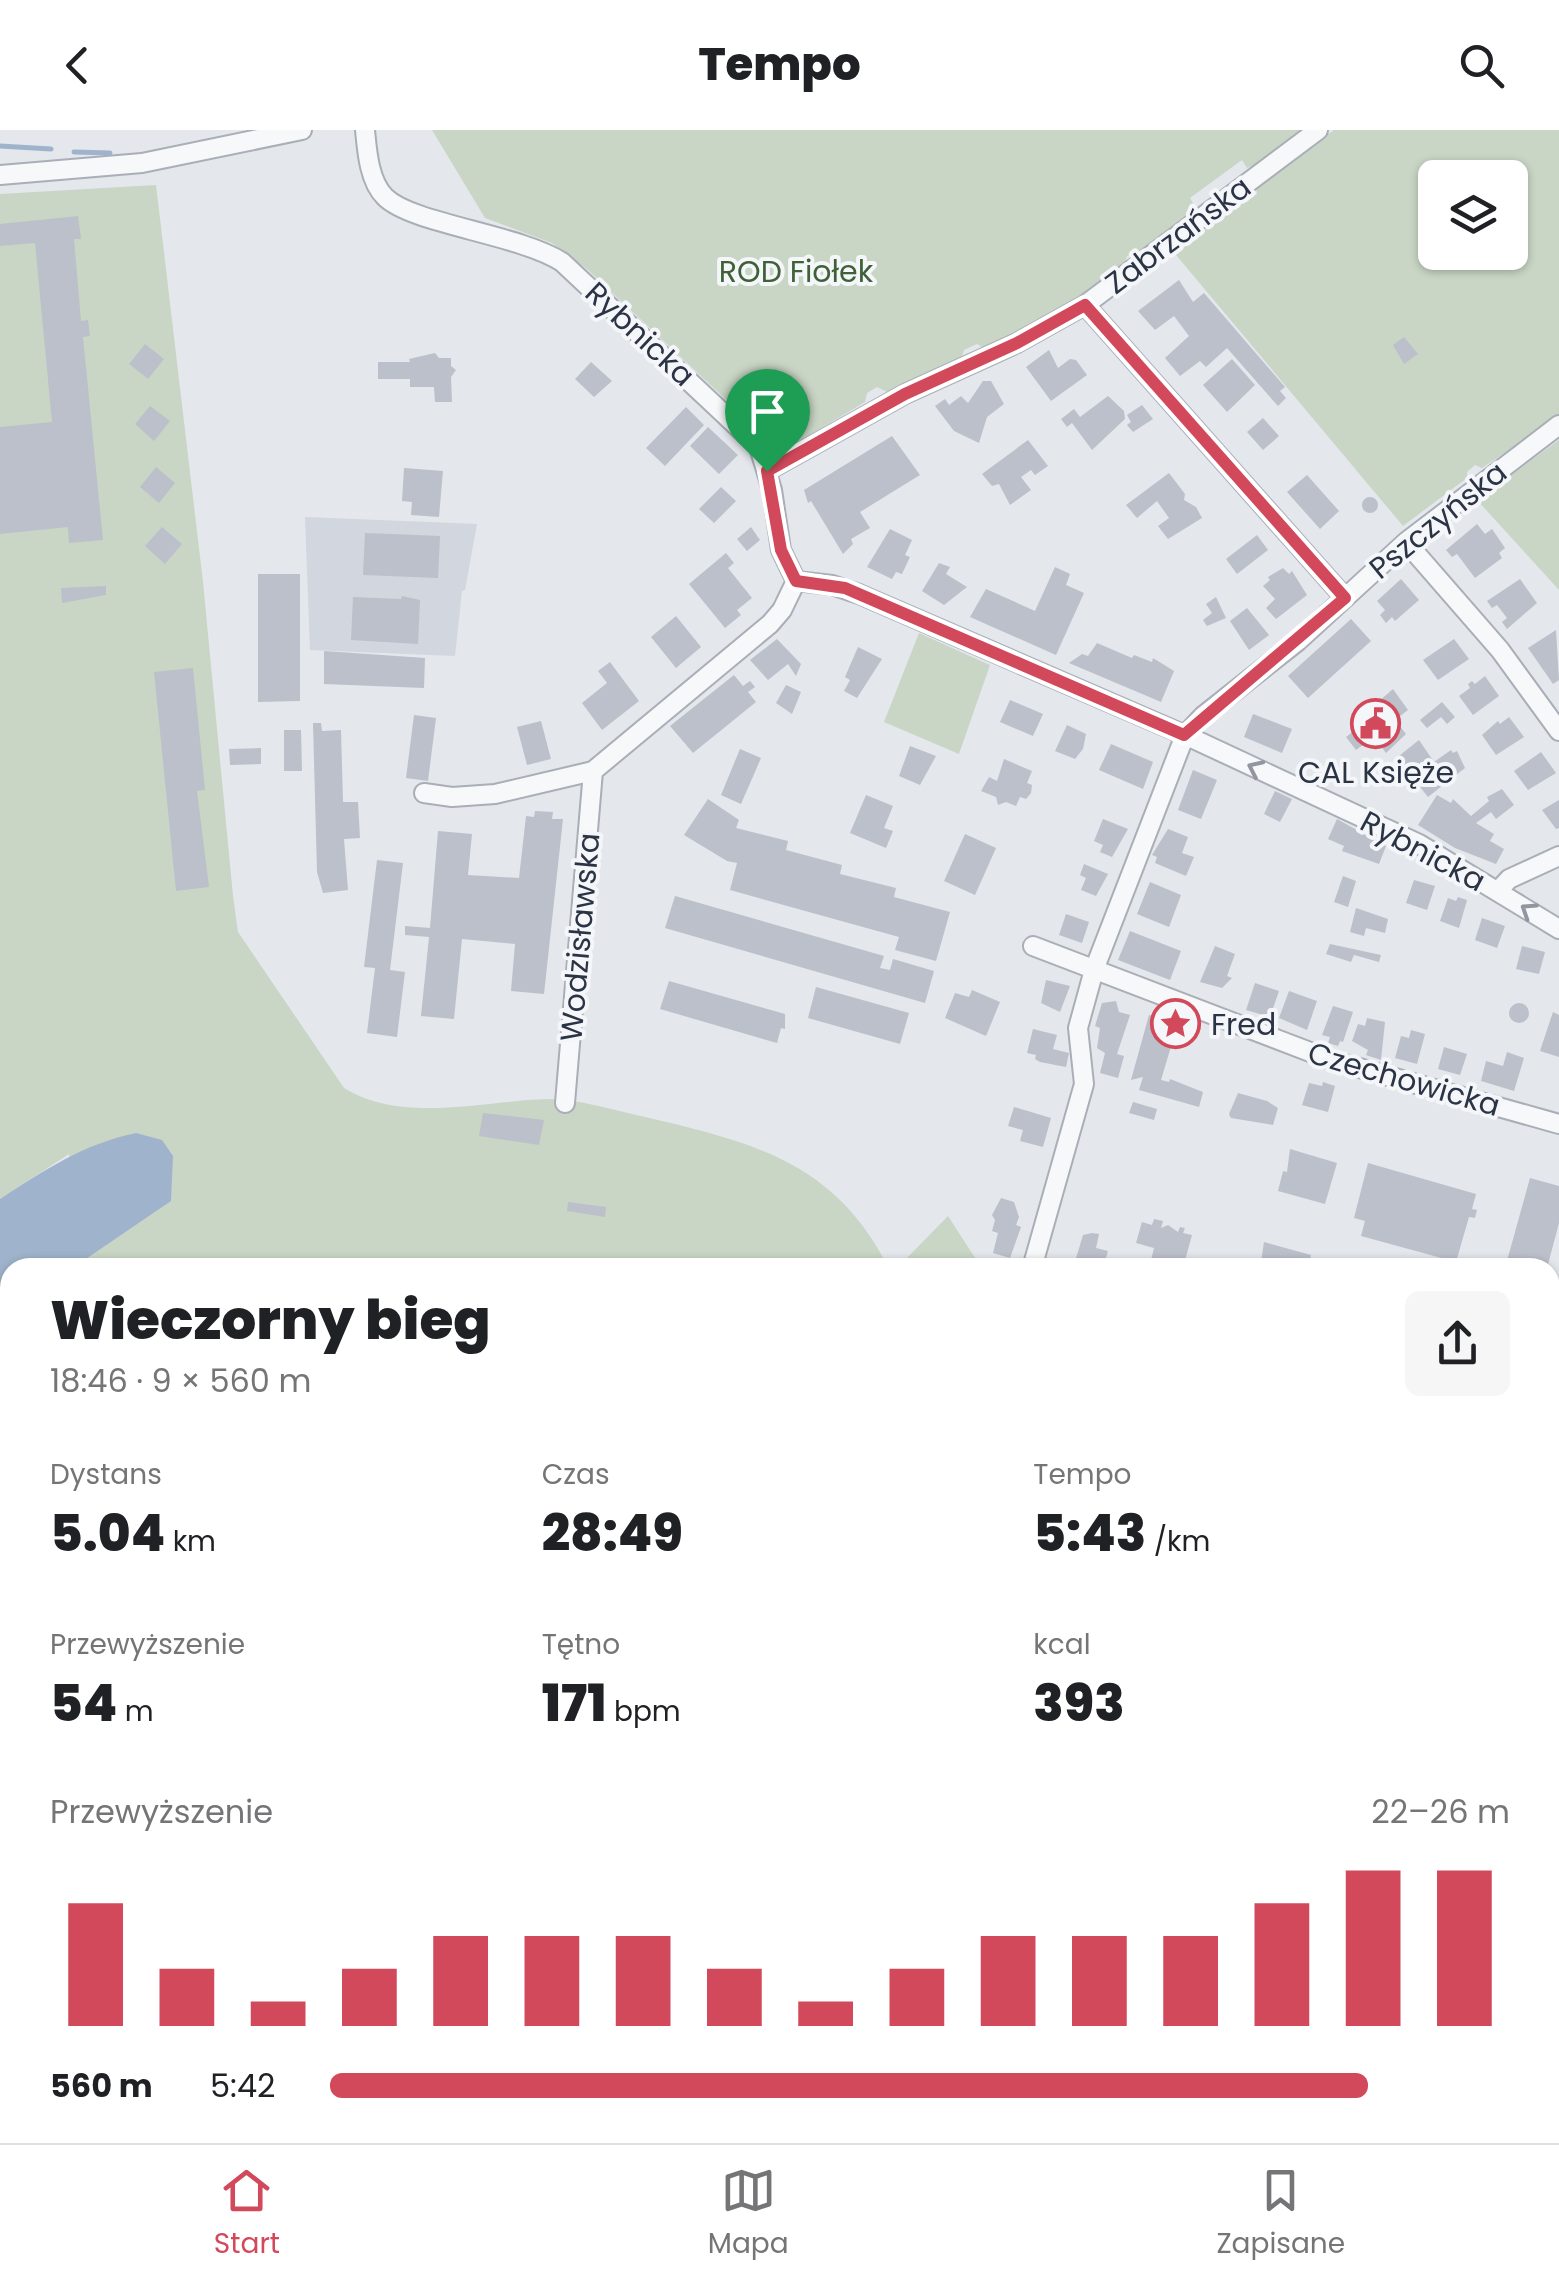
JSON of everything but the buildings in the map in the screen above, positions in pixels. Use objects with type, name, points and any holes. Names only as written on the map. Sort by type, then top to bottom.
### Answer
[{"type":"street","points":[[0,175],[142,163],[302,130]]},
{"type":"street","name":"Rybnicka","points":[[365,130],[373,174],[386,198],[408,210],[523,243],[562,262],[759,447],[781,550],[796,581],[845,588],[1184,735],[1419,844],[1559,930]]},
{"type":"street","name":"Zabrzańska","points":[[767,471],[905,394],[1017,343],[1085,305],[1318,130]]},
{"type":"street","points":[[1085,305],[1345,598]]},
{"type":"street","name":"Pszczyńska","points":[[1184,735],[1406,542],[1559,425]]},
{"type":"street","points":[[1406,542],[1500,650],[1559,731]]},
{"type":"street","points":[[424,792],[452,797],[494,794],[593,771],[770,624],[796,581]]},
{"type":"street","points":[[1035,1258],[1084,1084],[1078,1028],[1094,970],[1184,735]]},
{"type":"street","name":"Wodzisławska","points":[[565,1103],[593,771]]},
{"type":"street","points":[[1498,890],[1509,879],[1559,856]]},
{"type":"street","name":"Czechowicka","points":[[1033,946],[1331,1060],[1559,1124]]},
{"type":"shaded area","points":[[305,517],[477,524],[462,591],[455,656],[310,650]]},
{"type":"green space","name":"ROD Fiołek","points":[[432,130],[1307,130],[1265,161],[1247,168],[1242,160],[1190,198],[1197,210],[1148,248],[1127,256],[1125,264],[1074,303],[985,349],[977,344],[964,350],[961,359],[887,392],[877,387],[867,393],[865,402],[786,449],[768,439],[588,270],[552,243],[485,218]]},
{"type":"green space","points":[[1334,130],[1559,130],[1559,417],[1482,468],[1475,465],[1467,472],[1467,478],[1403,526],[1171,249],[1240,198],[1248,201],[1257,194],[1256,187]]},
{"type":"green space","points":[[156,185],[203,582],[238,932],[344,1088],[367,1099],[417,1108],[547,1099],[571,1101],[721,1136],[787,1162],[816,1180],[867,1231],[883,1258],[83,1258],[69,1154],[0,1199],[0,194]]},
{"type":"green space","points":[[1559,440],[1559,590],[1477,500]]},
{"type":"green space","points":[[919,633],[990,665],[959,754],[884,722]]},
{"type":"green space","points":[[948,1216],[975,1258],[907,1258]]},
{"type":"water","points":[[136,1133],[162,1140],[173,1156],[171,1201],[87,1258],[0,1258],[0,1199],[49,1168]]},
{"type":"waterway","points":[[0,146],[51,149]]},
{"type":"waterway","points":[[74,152],[110,153]]},
{"type":"place","name":"CAL Księże","points":[[1376,723]]},
{"type":"place","name":"Fred","points":[[1176,1024]]},
{"type":"route","points":[[1085,305],[1345,598],[1184,735],[845,588],[796,581],[781,550],[767,471],[905,394],[1017,343],[1085,305]]}]
